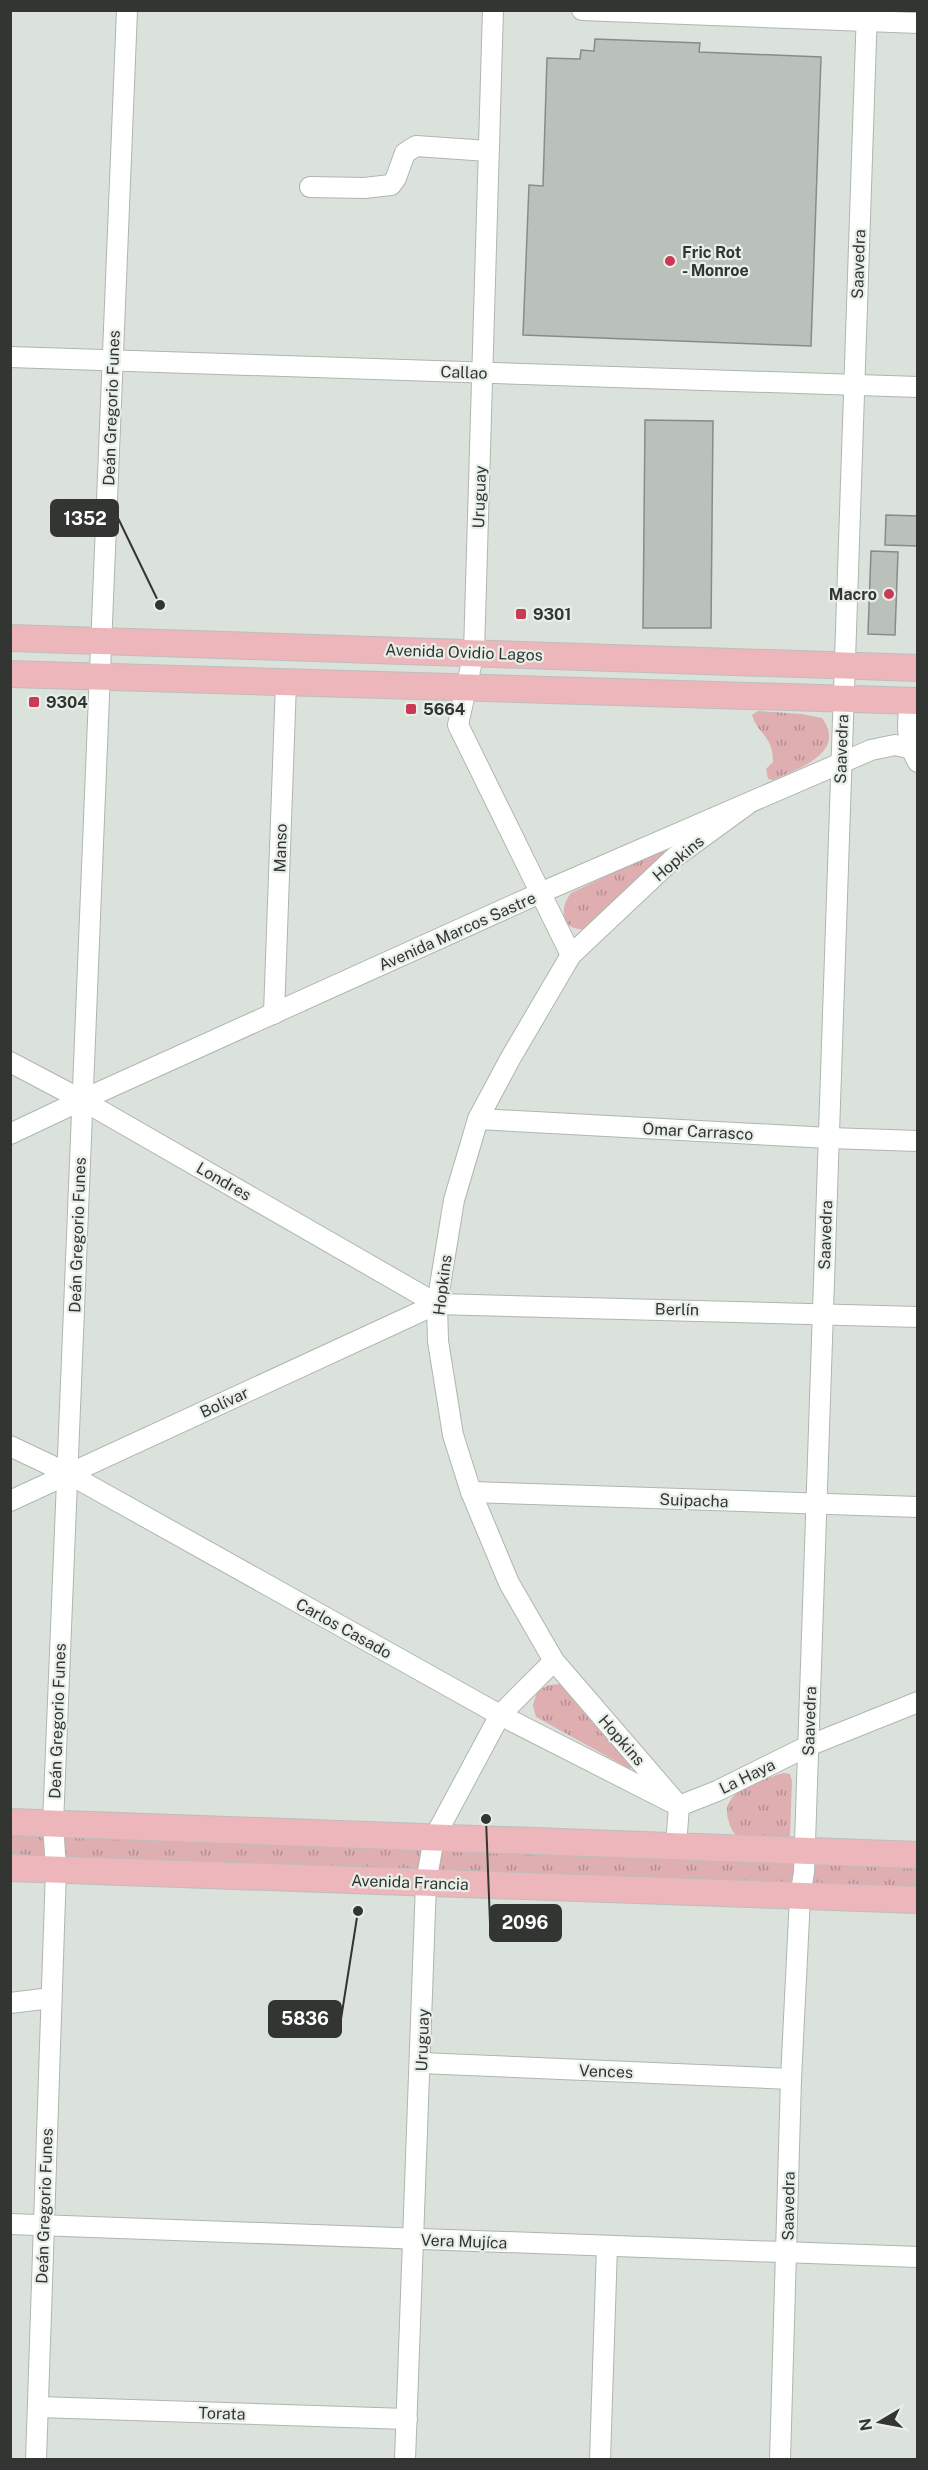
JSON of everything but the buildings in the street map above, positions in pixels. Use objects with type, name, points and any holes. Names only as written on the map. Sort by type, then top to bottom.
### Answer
[{"type":"main road","name":"Avenida Ovidio Lagos","points":[[10,638],[918,668]]},
{"type":"main road","points":[[10,674],[914,701]]},
{"type":"main road","points":[[10,1822],[918,1855]]},
{"type":"main road","name":"Avenida Francia","points":[[10,1868],[918,1900]]},
{"type":"street","name":"Deán Gregorio Funes","points":[[36,2460],[56,1869],[53,1824],[127,10]]},
{"type":"street","name":"Uruguay","points":[[493,10],[474,652],[458,725],[571,955]]},
{"type":"street","points":[[582,10],[866,16],[918,23]]},
{"type":"street","name":"Saavedra","points":[[780,2460],[791,2079],[800,1897],[805,1851],[866,16]]},
{"type":"street","points":[[310,187],[364,189],[391,184],[396,178],[405,153],[416,146],[488,151]]},
{"type":"street","name":"Callao","points":[[10,357],[918,387]]},
{"type":"street","name":"Manso","points":[[274,1014],[286,682]]},
{"type":"street","points":[[914,701],[907,725],[914,755]]},
{"type":"street","name":"Avenida Marcos Sastre","points":[[10,1134],[540,893],[871,750],[895,745],[914,755]]},
{"type":"street","name":"Hopkins","points":[[679,1806],[554,1661],[509,1583],[471,1492],[453,1435],[438,1341],[437,1304],[454,1200],[478,1119],[571,955],[675,857],[748,804]]},
{"type":"street","name":"Londres","points":[[10,1062],[82,1100],[437,1304]]},
{"type":"street","name":"Omar Carrasco","points":[[478,1119],[918,1141]]},
{"type":"street","name":"Berlín","points":[[437,1304],[918,1317]]},
{"type":"street","name":"Bolívar","points":[[10,1501],[437,1304]]},
{"type":"street","name":"Carlos Casado","points":[[10,1446],[67,1473],[500,1715],[679,1806]]},
{"type":"street","name":"Suipacha","points":[[471,1492],[918,1507]]},
{"type":"street","name":"Uruguay","points":[[405,2460],[426,1883],[434,1838],[500,1715],[554,1661]]},
{"type":"street","name":"La Haya","points":[[679,1806],[717,1791],[808,1746],[918,1702]]},
{"type":"street","points":[[676,1846],[679,1806]]},
{"type":"street","points":[[10,2003],[51,1998]]},
{"type":"street","name":"Vences","points":[[421,2063],[791,2079]]},
{"type":"street","name":"Vera Mujíca","points":[[10,2224],[918,2257]]},
{"type":"street","points":[[600,2460],[607,2246]]},
{"type":"street","name":"Torata","points":[[38,2407],[407,2419]]},
{"type":"green space","points":[[758,711],[802,714],[822,718],[828,730],[829,741],[824,750],[806,765],[773,780],[768,779],[766,769],[773,762],[771,746],[752,715]]},
{"type":"green space","points":[[661,850],[664,856],[586,929],[578,929],[567,923],[564,906],[571,893]]},
{"type":"green space","points":[[560,1684],[605,1737],[635,1764],[630,1769],[536,1717],[533,1706],[537,1691],[549,1685]]},
{"type":"green space","points":[[783,1773],[790,1774],[792,1781],[790,1835],[786,1841],[737,1836],[732,1831],[729,1822],[727,1811],[729,1802],[743,1789]]},
{"type":"green space","points":[[11,1822],[917,1855],[918,1900],[11,1868]]},
{"type":"place","name":"Fric Rot - Monroe","points":[[670,261]]},
{"type":"place","name":"Macro","points":[[889,594]]},
{"type":"place","name":"1352","points":[[160,605]]},
{"type":"place","name":"9301","points":[[521,614]]},
{"type":"place","name":"9304","points":[[34,702]]},
{"type":"place","name":"5664","points":[[411,709]]},
{"type":"place","name":"2096","points":[[486,1819]]},
{"type":"place","name":"5836","points":[[358,1911]]}]
